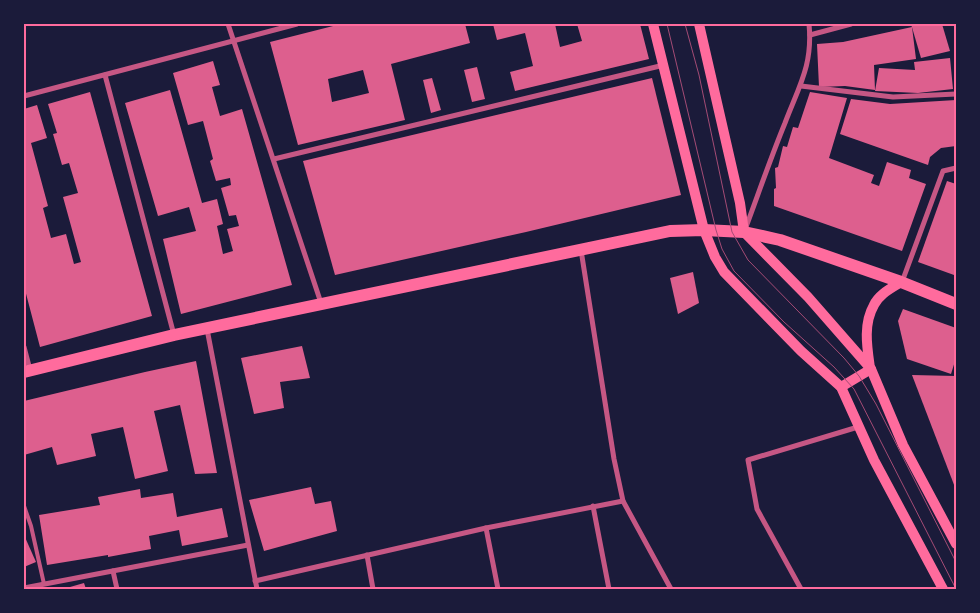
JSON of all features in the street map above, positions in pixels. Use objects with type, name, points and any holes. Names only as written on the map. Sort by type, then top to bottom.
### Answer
[{"type":"main road","points":[[653,24],[704,230],[715,257],[724,272],[801,351],[841,387],[858,427],[943,589]]},
{"type":"main road","points":[[699,24],[740,202],[744,232],[808,297],[871,369]]},
{"type":"main road","points":[[27,371],[174,335],[654,233],[704,230],[744,232],[780,240],[901,282],[956,304]]},
{"type":"main road","points":[[901,282],[884,293],[874,304],[868,322],[866,345],[871,369],[903,446],[956,544]]},
{"type":"main road","points":[[841,387],[871,369]]},
{"type":"street","points":[[228,24],[321,305]]},
{"type":"street","points":[[24,96],[297,24]]},
{"type":"street","points":[[744,232],[786,121],[802,86],[809,54],[809,24]]},
{"type":"street","points":[[810,35],[851,24]]},
{"type":"street","points":[[274,159],[664,65]]},
{"type":"street","points":[[105,76],[174,335]]},
{"type":"street","points":[[802,86],[893,97],[956,94]]},
{"type":"street","points":[[901,282],[943,171],[956,168]]},
{"type":"street","points":[[581,250],[614,459],[623,500],[671,589]]},
{"type":"street","points":[[207,328],[257,589]]},
{"type":"street","points":[[24,347],[27,371]]},
{"type":"street","points":[[801,589],[757,509],[748,460],[858,427]]},
{"type":"street","points":[[255,580],[486,528],[623,500]]},
{"type":"street","points":[[593,506],[609,589]]},
{"type":"street","points":[[486,528],[498,589]]},
{"type":"street","points":[[24,588],[248,545]]},
{"type":"street","points":[[367,555],[374,589]]},
{"type":"street","points":[[113,571],[117,589]]},
{"type":"lane","points":[[24,506],[31,526],[44,584]]},
{"type":"building","points":[[341,24],[465,24],[470,43],[391,64],[405,120],[298,145],[270,42]],"holes":[[[363,70],[369,93],[332,102],[328,79]]]},
{"type":"building","points":[[493,24],[555,24],[560,47],[582,41],[577,24],[640,24],[649,59],[515,91],[510,72],[533,66],[525,33],[497,40]]},
{"type":"building","points":[[911,24],[942,24],[950,51],[921,58]]},
{"type":"building","points":[[912,27],[916,59],[874,65],[875,90],[845,86],[819,87],[817,44],[843,42]]},
{"type":"building","points":[[950,58],[953,89],[918,93],[875,91],[879,68],[915,70],[914,62]]},
{"type":"building","points":[[213,61],[220,85],[212,87],[220,116],[242,109],[292,285],[181,314],[163,239],[196,231],[189,207],[158,216],[125,103],[170,90],[202,203],[217,199],[223,224],[217,226],[223,254],[233,251],[227,229],[239,226],[236,215],[229,216],[221,188],[231,185],[230,178],[216,181],[210,161],[213,159],[203,121],[188,125],[173,73]]},
{"type":"building","points":[[477,67],[485,99],[472,102],[464,70]]},
{"type":"building","points":[[432,78],[441,110],[431,113],[423,80]]},
{"type":"building","points":[[652,78],[681,195],[335,275],[303,161]]},
{"type":"building","points":[[90,92],[152,316],[40,347],[24,286],[24,109],[37,105],[47,138],[31,143],[48,206],[43,208],[51,238],[66,234],[74,264],[81,262],[63,197],[78,193],[69,163],[62,165],[53,134],[57,133],[48,104]]},
{"type":"building","points":[[810,92],[847,98],[829,158],[874,175],[871,183],[879,186],[887,162],[911,170],[909,178],[926,184],[902,251],[774,206],[774,189],[776,188],[775,168],[778,167],[783,146],[787,147],[793,127],[798,128]]},
{"type":"building","points":[[851,99],[890,104],[956,100],[956,146],[941,148],[930,157],[928,165],[840,134]]},
{"type":"building","points":[[947,181],[956,184],[956,269],[954,275],[918,262]]},
{"type":"building","points":[[693,272],[699,303],[678,314],[670,278]]},
{"type":"building","points":[[903,309],[956,328],[956,358],[951,374],[907,359],[898,321]]},
{"type":"building","points":[[302,346],[310,378],[280,382],[284,408],[254,414],[241,358]]},
{"type":"building","points":[[196,361],[217,473],[195,474],[180,405],[154,411],[168,471],[135,479],[123,427],[91,434],[96,456],[57,465],[52,447],[24,455],[24,401]]},
{"type":"building","points":[[912,375],[956,376],[956,490]]},
{"type":"building","points":[[311,487],[315,504],[331,501],[337,531],[264,551],[249,500]]},
{"type":"building","points":[[140,489],[141,498],[173,493],[177,517],[222,508],[228,537],[182,546],[179,530],[149,536],[151,549],[47,565],[39,515],[100,505],[98,497]]},
{"type":"building","points":[[24,535],[36,562],[24,567]]},
{"type":"building","points":[[84,583],[86,589],[63,589]]},
{"type":"tram line","points":[[667,24],[722,249],[734,271],[784,322],[834,367],[854,389],[956,589]]},
{"type":"tram line","points":[[685,24],[699,75],[732,232],[748,260],[844,358],[859,376],[876,404],[956,562]]}]
